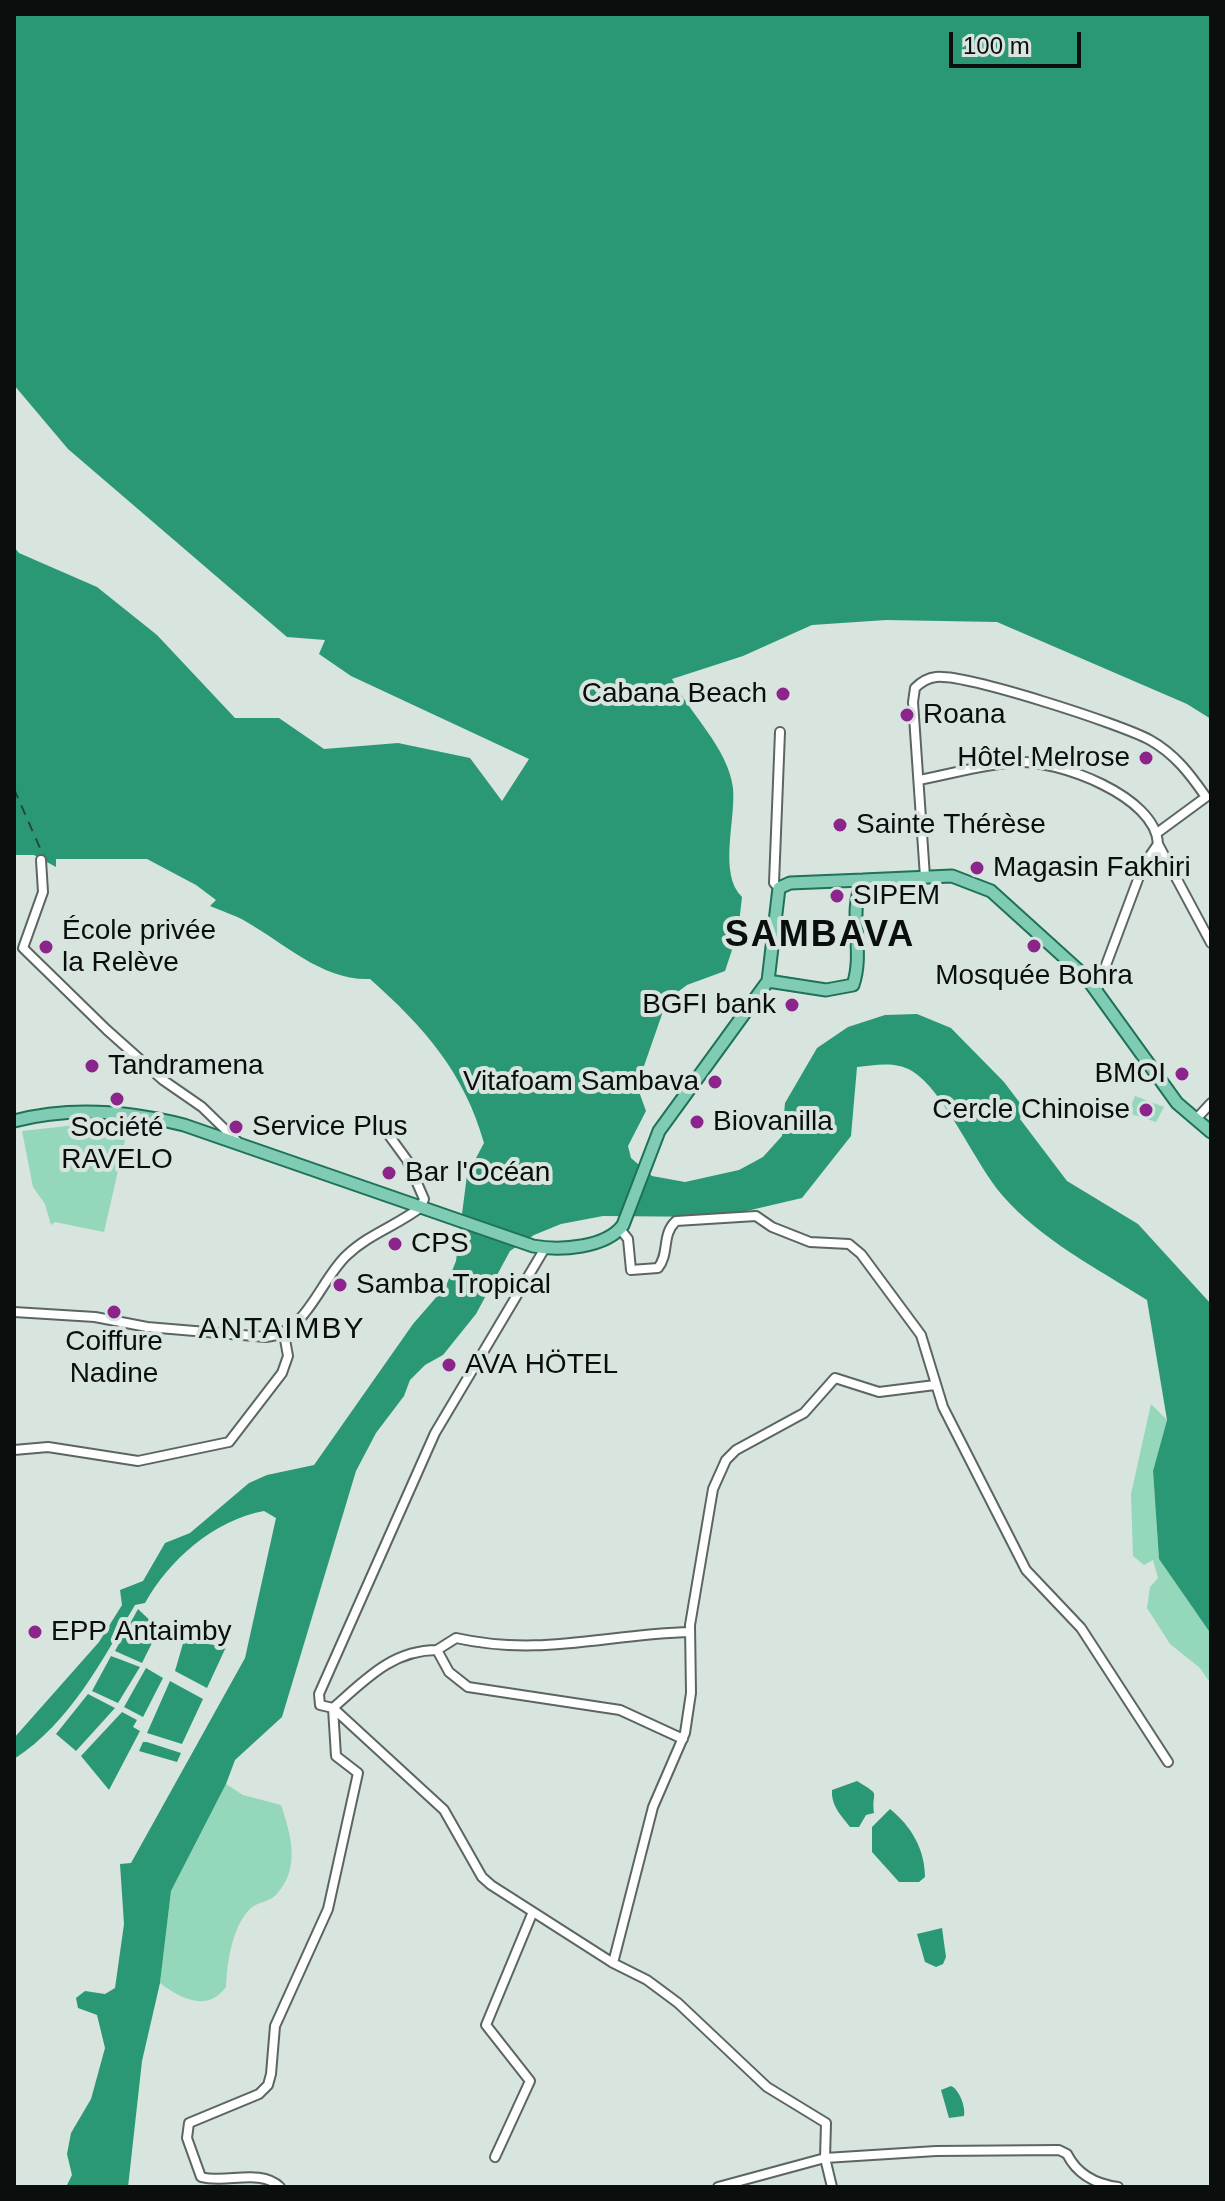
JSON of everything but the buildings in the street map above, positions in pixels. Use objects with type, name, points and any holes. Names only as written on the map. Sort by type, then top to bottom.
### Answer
[{"type":"main road","points":[[14,1121],[110,1110],[184,1125],[539,1247],[595,1242],[621,1227],[647,1161],[672,1110],[768,981],[779,888],[790,883],[952,876],[991,891],[1097,989],[1177,1103],[1211,1132]]},
{"type":"main road","points":[[768,981],[826,990],[853,985],[854,907],[863,880]]},
{"type":"street","points":[[925,877],[914,732],[915,688],[937,676],[964,680],[1077,712],[1148,739],[1187,770],[1208,801],[1157,833]]},
{"type":"street","points":[[779,888],[774,883],[780,732]]},
{"type":"street","points":[[919,780],[1004,763],[1038,762],[1069,771],[1126,798],[1145,814],[1157,833],[1158,844],[1211,943]]},
{"type":"street","points":[[1097,989],[1143,866],[1158,844]]},
{"type":"street","points":[[23,948],[39,913],[43,892],[41,860]]},
{"type":"street","points":[[14,942],[107,1030],[163,1080],[202,1107],[240,1144]]},
{"type":"street","points":[[1197,1118],[1211,1103]]},
{"type":"street","points":[[14,1312],[95,1317],[147,1327],[266,1337],[284,1334],[302,1317],[346,1256],[421,1207],[424,1199],[407,1160],[380,1123]]},
{"type":"street","points":[[621,1227],[628,1239],[631,1270],[658,1268],[663,1262],[666,1233],[676,1221],[756,1216],[772,1227],[810,1242],[849,1244],[883,1281],[921,1335],[935,1385],[1026,1570],[1081,1628],[1168,1762]]},
{"type":"street","points":[[539,1247],[435,1433],[319,1694],[320,1705],[333,1708],[444,1810],[482,1877],[532,1914],[647,1980],[678,2003],[767,2087],[826,2123],[825,2158],[832,2187]]},
{"type":"street","points":[[14,1450],[48,1447],[138,1461],[229,1442],[282,1373],[288,1356],[284,1334]]},
{"type":"street","points":[[613,1963],[653,1807],[683,1739],[691,1693],[690,1632],[713,1489],[726,1460],[736,1450],[804,1413],[835,1378],[879,1392],[935,1385]]},
{"type":"street","points":[[333,1708],[382,1664],[420,1650],[437,1650],[456,1638],[502,1647],[561,1647],[655,1633],[690,1632]]},
{"type":"street","points":[[437,1650],[449,1672],[468,1687],[620,1710],[683,1739]]},
{"type":"street","points":[[280,2187],[271,2179],[257,2177],[230,2181],[201,2177],[187,2138],[189,2123],[259,2094],[268,2085],[275,2026],[328,1909],[358,1773],[336,1756],[333,1708]]},
{"type":"street","points":[[495,2157],[530,2081],[486,2025],[532,1914]]},
{"type":"street","points":[[718,2187],[825,2158],[936,2151],[1059,2150],[1067,2154],[1074,2168],[1102,2185],[1118,2187]]},
{"type":"shaded area","points":[[14,14],[1211,14],[1211,719],[1187,704],[997,622],[886,620],[812,625],[743,656],[672,679],[716,745],[730,773],[733,801],[729,861],[735,887],[742,897],[738,932],[725,971],[687,985],[667,1000],[637,1086],[646,1111],[628,1146],[631,1158],[652,1176],[685,1182],[739,1170],[763,1157],[782,1136],[785,1103],[817,1048],[848,1027],[885,1015],[917,1014],[951,1028],[1004,1082],[1023,1107],[1020,1119],[1067,1181],[1138,1224],[1211,1304],[1211,1634],[1159,1559],[1153,1471],[1167,1420],[1147,1300],[1071,1253],[1017,1211],[992,1182],[936,1094],[912,1071],[885,1064],[857,1067],[851,1136],[802,1198],[721,1217],[603,1216],[561,1224],[534,1235],[510,1251],[476,1314],[443,1355],[425,1365],[410,1380],[404,1396],[376,1433],[356,1471],[282,1717],[235,1760],[226,1784],[171,1891],[160,1983],[142,2061],[128,2187],[66,2187],[72,2175],[67,2154],[71,2133],[91,2099],[105,2048],[97,2015],[78,2008],[76,1998],[85,1991],[105,1994],[115,1988],[124,1924],[120,1864],[131,1863],[245,1658],[276,1518],[264,1511],[246,1516],[228,1523],[195,1544],[167,1572],[145,1603],[135,1605],[97,1669],[68,1709],[52,1728],[14,1759],[14,1738],[99,1642],[122,1605],[120,1590],[143,1581],[165,1543],[190,1533],[249,1483],[267,1475],[314,1465],[413,1324],[446,1286],[456,1261],[467,1175],[484,1143],[465,1094],[440,1052],[408,1015],[370,979],[336,974],[304,959],[245,921],[210,906],[216,900],[196,885],[147,859],[56,859],[56,867],[34,855],[14,855],[14,547],[19,553],[97,587],[157,635],[235,718],[279,718],[324,749],[398,743],[470,758],[502,801],[529,759],[351,676],[319,654],[325,640],[287,637],[68,449],[14,385]]},
{"type":"shaded area","name":"Cercle Chinoise","points":[[1135,1096],[1164,1107],[1156,1122],[1128,1113]]},
{"type":"shaded area","points":[[76,1125],[128,1127],[104,1232],[55,1222],[51,1225],[45,1204],[33,1187],[22,1131]]},
{"type":"shaded area","points":[[1151,1404],[1167,1420],[1153,1471],[1159,1559],[1211,1634],[1211,1684],[1200,1668],[1170,1644],[1147,1608],[1150,1587],[1158,1578],[1153,1560],[1144,1565],[1133,1556],[1131,1494]]},
{"type":"shaded area","points":[[138,1609],[159,1629],[142,1663],[115,1651]]},
{"type":"shaded area","points":[[184,1640],[226,1647],[207,1688],[175,1671]]},
{"type":"shaded area","points":[[111,1656],[140,1667],[118,1703],[92,1691]]},
{"type":"shaded area","points":[[146,1668],[163,1678],[143,1717],[124,1707]]},
{"type":"shaded area","points":[[170,1681],[203,1699],[182,1744],[147,1733]]},
{"type":"shaded area","points":[[88,1694],[115,1708],[76,1751],[56,1734]]},
{"type":"shaded area","points":[[122,1712],[137,1720],[133,1727],[140,1731],[109,1790],[81,1756]]},
{"type":"shaded area","points":[[143,1742],[181,1753],[177,1762],[139,1751]]},
{"type":"shaded area","points":[[857,1781],[873,1792],[874,1813],[866,1815],[859,1827],[850,1827],[835,1806],[832,1790]]},
{"type":"shaded area","points":[[226,1784],[243,1795],[281,1805],[292,1851],[291,1863],[284,1885],[276,1895],[252,1907],[238,1926],[229,1957],[226,1987],[210,1999],[193,2000],[176,1994],[160,1983],[171,1891]]},
{"type":"shaded area","points":[[890,1809],[910,1831],[919,1848],[925,1877],[919,1882],[899,1882],[872,1852],[872,1827]]},
{"type":"shaded area","points":[[942,1928],[946,1957],[943,1964],[936,1967],[925,1962],[917,1934]]},
{"type":"shaded area","points":[[951,2086],[961,2099],[964,2116],[949,2118],[941,2090]]},
{"type":"ferry route","points":[[14,789],[44,857]]},
{"type":"place","name":"Cabana Beach","points":[[783,694]]},
{"type":"place","name":"Roana","points":[[907,715]]},
{"type":"place","name":"Hôtel Melrose","points":[[1146,758]]},
{"type":"place","name":"Sainte Thérèse","points":[[840,825]]},
{"type":"place","name":"Magasin Fakhiri","points":[[977,868]]},
{"type":"place","name":"SIPEM","points":[[837,896]]},
{"type":"place","name":"Mosquée Bohra","points":[[1034,946]]},
{"type":"place","name":"École privée la Relève","points":[[46,947]]},
{"type":"place","name":"BGFI bank","points":[[792,1005]]},
{"type":"place","name":"Tandramena","points":[[92,1066]]},
{"type":"place","name":"BMOI","points":[[1182,1074]]},
{"type":"place","name":"Vitafoam Sambava","points":[[715,1082]]},
{"type":"place","name":"Société RAVELO","points":[[117,1099]]},
{"type":"place","name":"Cercle Chinoise","points":[[1146,1110]]},
{"type":"place","name":"Biovanilla","points":[[697,1122]]},
{"type":"place","name":"Service Plus","points":[[236,1127]]},
{"type":"place","name":"Bar l'Océan","points":[[389,1173]]},
{"type":"place","name":"CPS","points":[[395,1244]]},
{"type":"place","name":"Samba Tropical","points":[[340,1285]]},
{"type":"place","name":"Coiffure Nadine","points":[[114,1312]]},
{"type":"place","name":"AVA HÖTEL","points":[[449,1365]]},
{"type":"place","name":"EPP Antaimby","points":[[35,1632]]},
{"type":"district","name":"SAMBAVA","points":[[820,936]]},
{"type":"district","name":"ANTAIMBY","points":[[282,1330]]}]
